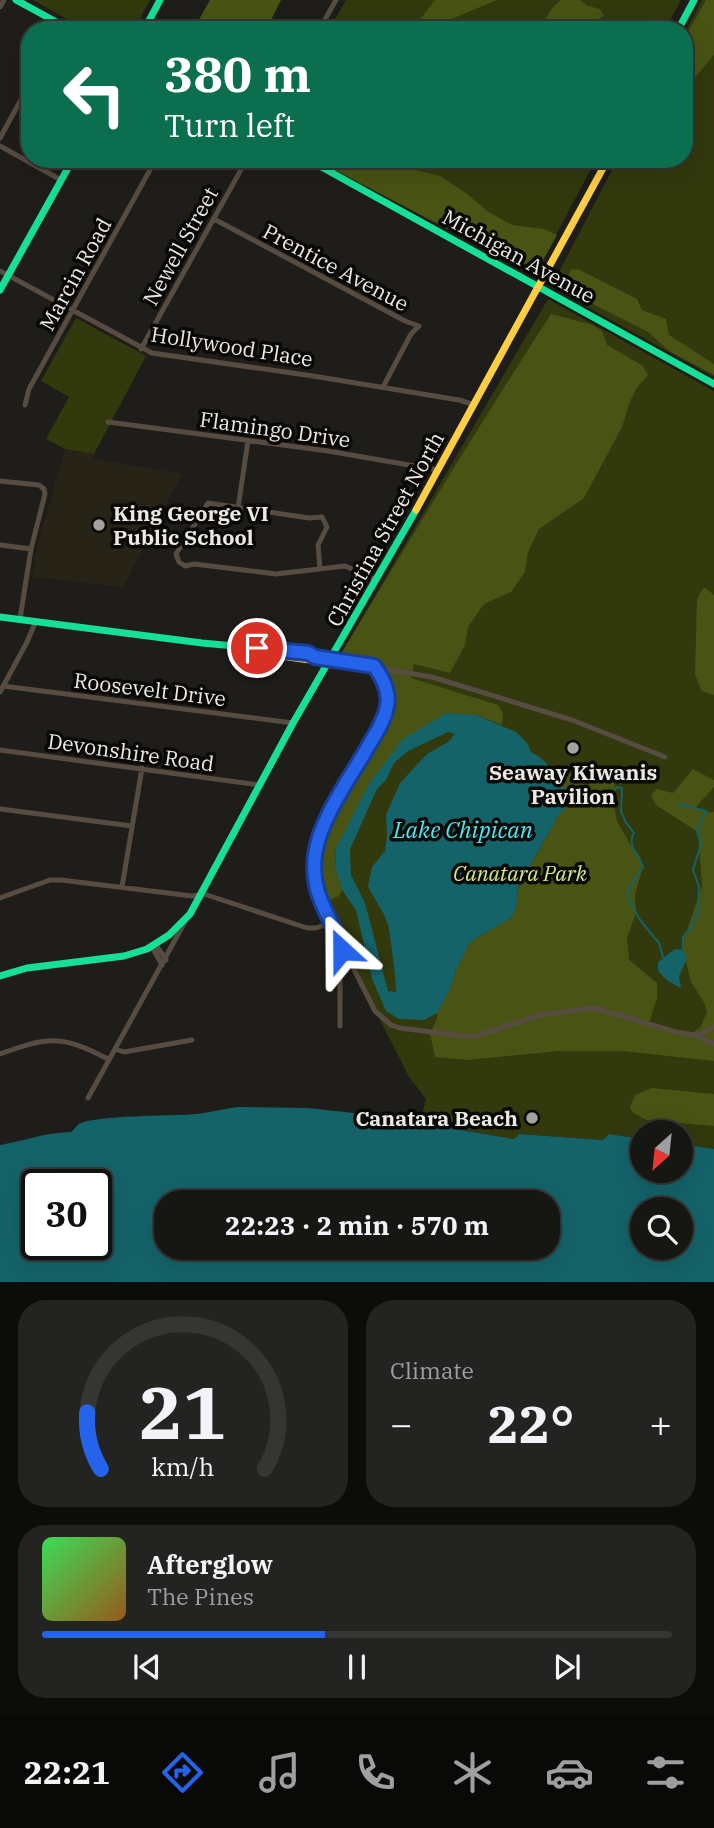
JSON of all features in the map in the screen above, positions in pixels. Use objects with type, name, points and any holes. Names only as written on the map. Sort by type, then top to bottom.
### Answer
[{"type":"main road","points":[[16,0],[54,21]]},
{"type":"main road","points":[[149,21],[160,0]]},
{"type":"main road","points":[[683,21],[694,0]]},
{"type":"main road","points":[[0,290],[68,168]]},
{"type":"main road","name":"Michigan Avenue","points":[[322,168],[714,384]]},
{"type":"main road","name":"Christina Street North","points":[[190,914],[258,785],[475,405],[603,168]]},
{"type":"main road","points":[[0,617],[202,643],[308,653],[331,660]]},
{"type":"main road","points":[[0,976],[42,965],[127,957],[154,946],[190,914]]},
{"type":"street","points":[[0,7],[4,0]]},
{"type":"street","points":[[324,21],[336,0]]},
{"type":"street","points":[[0,138],[21,100]]},
{"type":"street","points":[[0,146],[21,158]]},
{"type":"street","points":[[39,168],[61,180]]},
{"type":"street","name":"Marcin Road","points":[[25,405],[29,389],[151,168]]},
{"type":"street","name":"Newell Street","points":[[141,349],[242,168]]},
{"type":"street","name":"Prentice Avenue","points":[[214,219],[419,327],[411,334],[383,387]]},
{"type":"street","name":"Hollywood Place","points":[[0,271],[141,349],[155,354],[383,387],[475,405]]},
{"type":"street","name":"Flamingo Drive","points":[[108,422],[389,460],[438,470]]},
{"type":"street","points":[[238,508],[248,441]]},
{"type":"street","points":[[0,481],[39,485],[45,494],[31,549],[20,619]]},
{"type":"street","points":[[320,569],[318,545],[327,525],[322,517],[211,503],[205,505],[177,552],[179,562],[185,566],[194,564],[276,574],[320,569],[345,566],[377,580]]},
{"type":"street","points":[[0,545],[31,549]]},
{"type":"street","points":[[2,689],[36,621]]},
{"type":"street","points":[[331,660],[423,675],[558,715],[665,757]]},
{"type":"street","points":[[374,666],[385,683],[387,707],[380,725],[324,824],[314,857],[316,888],[321,904],[375,1012],[391,1025],[409,1031],[475,1035],[544,1014],[594,1008],[714,1043],[714,1028],[694,1035]]},
{"type":"street","name":"Roosevelt Drive","points":[[2,689],[293,723]]},
{"type":"street","name":"Devonshire Road","points":[[0,750],[258,785]]},
{"type":"street","points":[[122,887],[142,768]]},
{"type":"street","points":[[0,810],[132,826]]},
{"type":"street","points":[[0,898],[50,880],[192,896],[207,894],[307,928],[330,923]]},
{"type":"street","name":"Christina Street North","points":[[88,1098],[190,914]]},
{"type":"street","points":[[340,1026],[340,955],[343,945]]},
{"type":"street","points":[[154,946],[164,963]]},
{"type":"street","points":[[115,1049],[124,1052],[192,1040]]},
{"type":"street","points":[[0,1054],[36,1041],[56,1041],[78,1044],[108,1059]]},
{"type":"shaded area","name":"King George VI Public School","points":[[65,449],[94,454],[94,459],[182,474],[123,587],[33,577],[35,555]]},
{"type":"green space","points":[[33,0],[150,0],[139,21],[70,21]]},
{"type":"green space","points":[[210,0],[281,0],[270,21],[198,21]]},
{"type":"green space","points":[[346,0],[681,0],[670,21],[334,21]]},
{"type":"green space","points":[[435,0],[497,0],[447,21],[419,21]]},
{"type":"green space","points":[[561,0],[580,0],[588,6],[600,9],[604,16],[594,21],[544,21]]},
{"type":"green space","points":[[702,0],[714,0],[714,377],[551,287],[613,168],[693,168],[693,21],[691,21]]},
{"type":"green space","points":[[706,0],[714,0],[714,55],[693,80],[693,23]]},
{"type":"green space","points":[[331,168],[408,168],[440,176],[487,211],[512,225],[544,229],[557,235],[535,275]]},
{"type":"green space","points":[[336,168],[591,168],[534,277]]},
{"type":"green space","points":[[572,269],[580,270],[637,299],[642,310],[666,319],[669,335],[714,364],[714,375],[669,351],[648,332],[585,300],[568,286],[568,275]]},
{"type":"green space","name":"Canatara Park","points":[[548,299],[714,391],[714,1149],[693,1146],[693,1120],[630,1120],[630,1137],[609,1134],[603,1140],[519,1134],[514,1139],[420,1123],[426,1099],[409,1077],[321,904],[386,707],[384,682],[370,666],[342,652]]},
{"type":"green space","points":[[551,314],[593,325],[602,331],[607,345],[643,366],[648,375],[636,389],[622,427],[584,498],[539,529],[528,552],[525,572],[511,592],[484,604],[468,627],[465,645],[450,673],[414,664],[411,678],[498,705],[503,713],[502,725],[476,715],[403,739],[335,850],[336,870],[342,890],[339,896],[321,904],[315,876],[318,845],[379,725],[385,698],[384,688],[374,672],[342,652]]},
{"type":"green space","points":[[76,318],[146,356],[94,454],[65,449],[46,439],[69,397],[41,381]]},
{"type":"green space","points":[[704,587],[714,595],[714,695],[702,691],[695,675],[697,599]]},
{"type":"green space","points":[[588,763],[612,775],[617,821],[639,855],[643,867],[635,894],[636,913],[627,938],[629,960],[657,983],[657,998],[649,1023],[679,1032],[692,1033],[700,1028],[707,1012],[691,982],[682,945],[702,886],[698,832],[656,805],[651,795],[657,789],[673,793],[693,769],[714,780],[714,787],[696,807],[706,812],[714,812],[714,1061],[623,1051],[559,1051],[468,1060],[435,1057],[430,1034],[470,942],[512,917],[518,888],[559,814],[566,808],[555,772]]},
{"type":"green space","points":[[652,1088],[714,1094],[714,1126],[693,1124],[693,1120],[646,1120],[632,1112],[630,1107],[635,1095]]},
{"type":"water","name":"Lake Chipican","points":[[446,713],[476,715],[516,732],[527,743],[531,752],[555,772],[566,808],[559,814],[518,887],[516,908],[512,917],[470,942],[437,1013],[424,1020],[399,1019],[386,1011],[372,979],[356,910],[342,890],[336,870],[335,850],[370,782],[403,739]],"holes":[[[448,732],[455,734],[448,742],[427,754],[400,783],[386,815],[385,851],[372,867],[368,886],[386,920],[392,948],[396,992],[388,991],[365,903],[351,875],[350,849],[377,789],[386,780],[394,763],[408,751]]]},
{"type":"water","points":[[675,949],[683,950],[687,959],[679,976],[681,988],[658,971],[658,962]]},
{"type":"water","points":[[240,1107],[308,1108],[372,1115],[514,1139],[519,1134],[603,1140],[609,1134],[630,1137],[630,1183],[693,1183],[693,1146],[714,1149],[714,1282],[0,1282],[0,1145],[71,1132],[79,1124],[88,1121],[197,1114]]},
{"type":"waterway","points":[[561,789],[569,789],[576,800],[612,793],[617,787],[622,788],[621,811],[634,833],[632,846],[643,867],[628,890],[629,900],[640,920],[659,943],[663,957]]},
{"type":"waterway","points":[[678,804],[706,811],[697,831],[701,844],[693,870],[699,887],[698,912],[683,937],[683,950]]},
{"type":"traffic: fast","points":[[16,0],[54,21]]},
{"type":"traffic: fast","points":[[149,21],[160,0]]},
{"type":"traffic: fast","points":[[683,21],[694,0]]},
{"type":"traffic: fast","points":[[0,290],[68,168]]},
{"type":"traffic: fast","points":[[323,168],[714,384]]},
{"type":"traffic: fast","points":[[0,976],[27,968],[124,956],[147,949],[169,935],[190,914],[293,723],[416,510]]},
{"type":"traffic: fast","points":[[0,617],[202,643],[308,653],[331,660]]},
{"type":"traffic: slow","points":[[416,510],[603,168]]},
{"type":"traffic: slow","points":[[250,652],[310,660],[315,657]]},
{"type":"place","name":"King George VI Public School","points":[[99,525]]},
{"type":"place","name":"Seaway Kiwanis Pavilion","points":[[573,748]]},
{"type":"place","name":"Canatara Beach","points":[[532,1118]]},
{"type":"route","points":[[257,648],[308,653],[315,657],[374,666],[385,683],[388,699],[380,725],[324,824],[314,857],[316,888],[321,904],[343,945],[342,950]]}]
